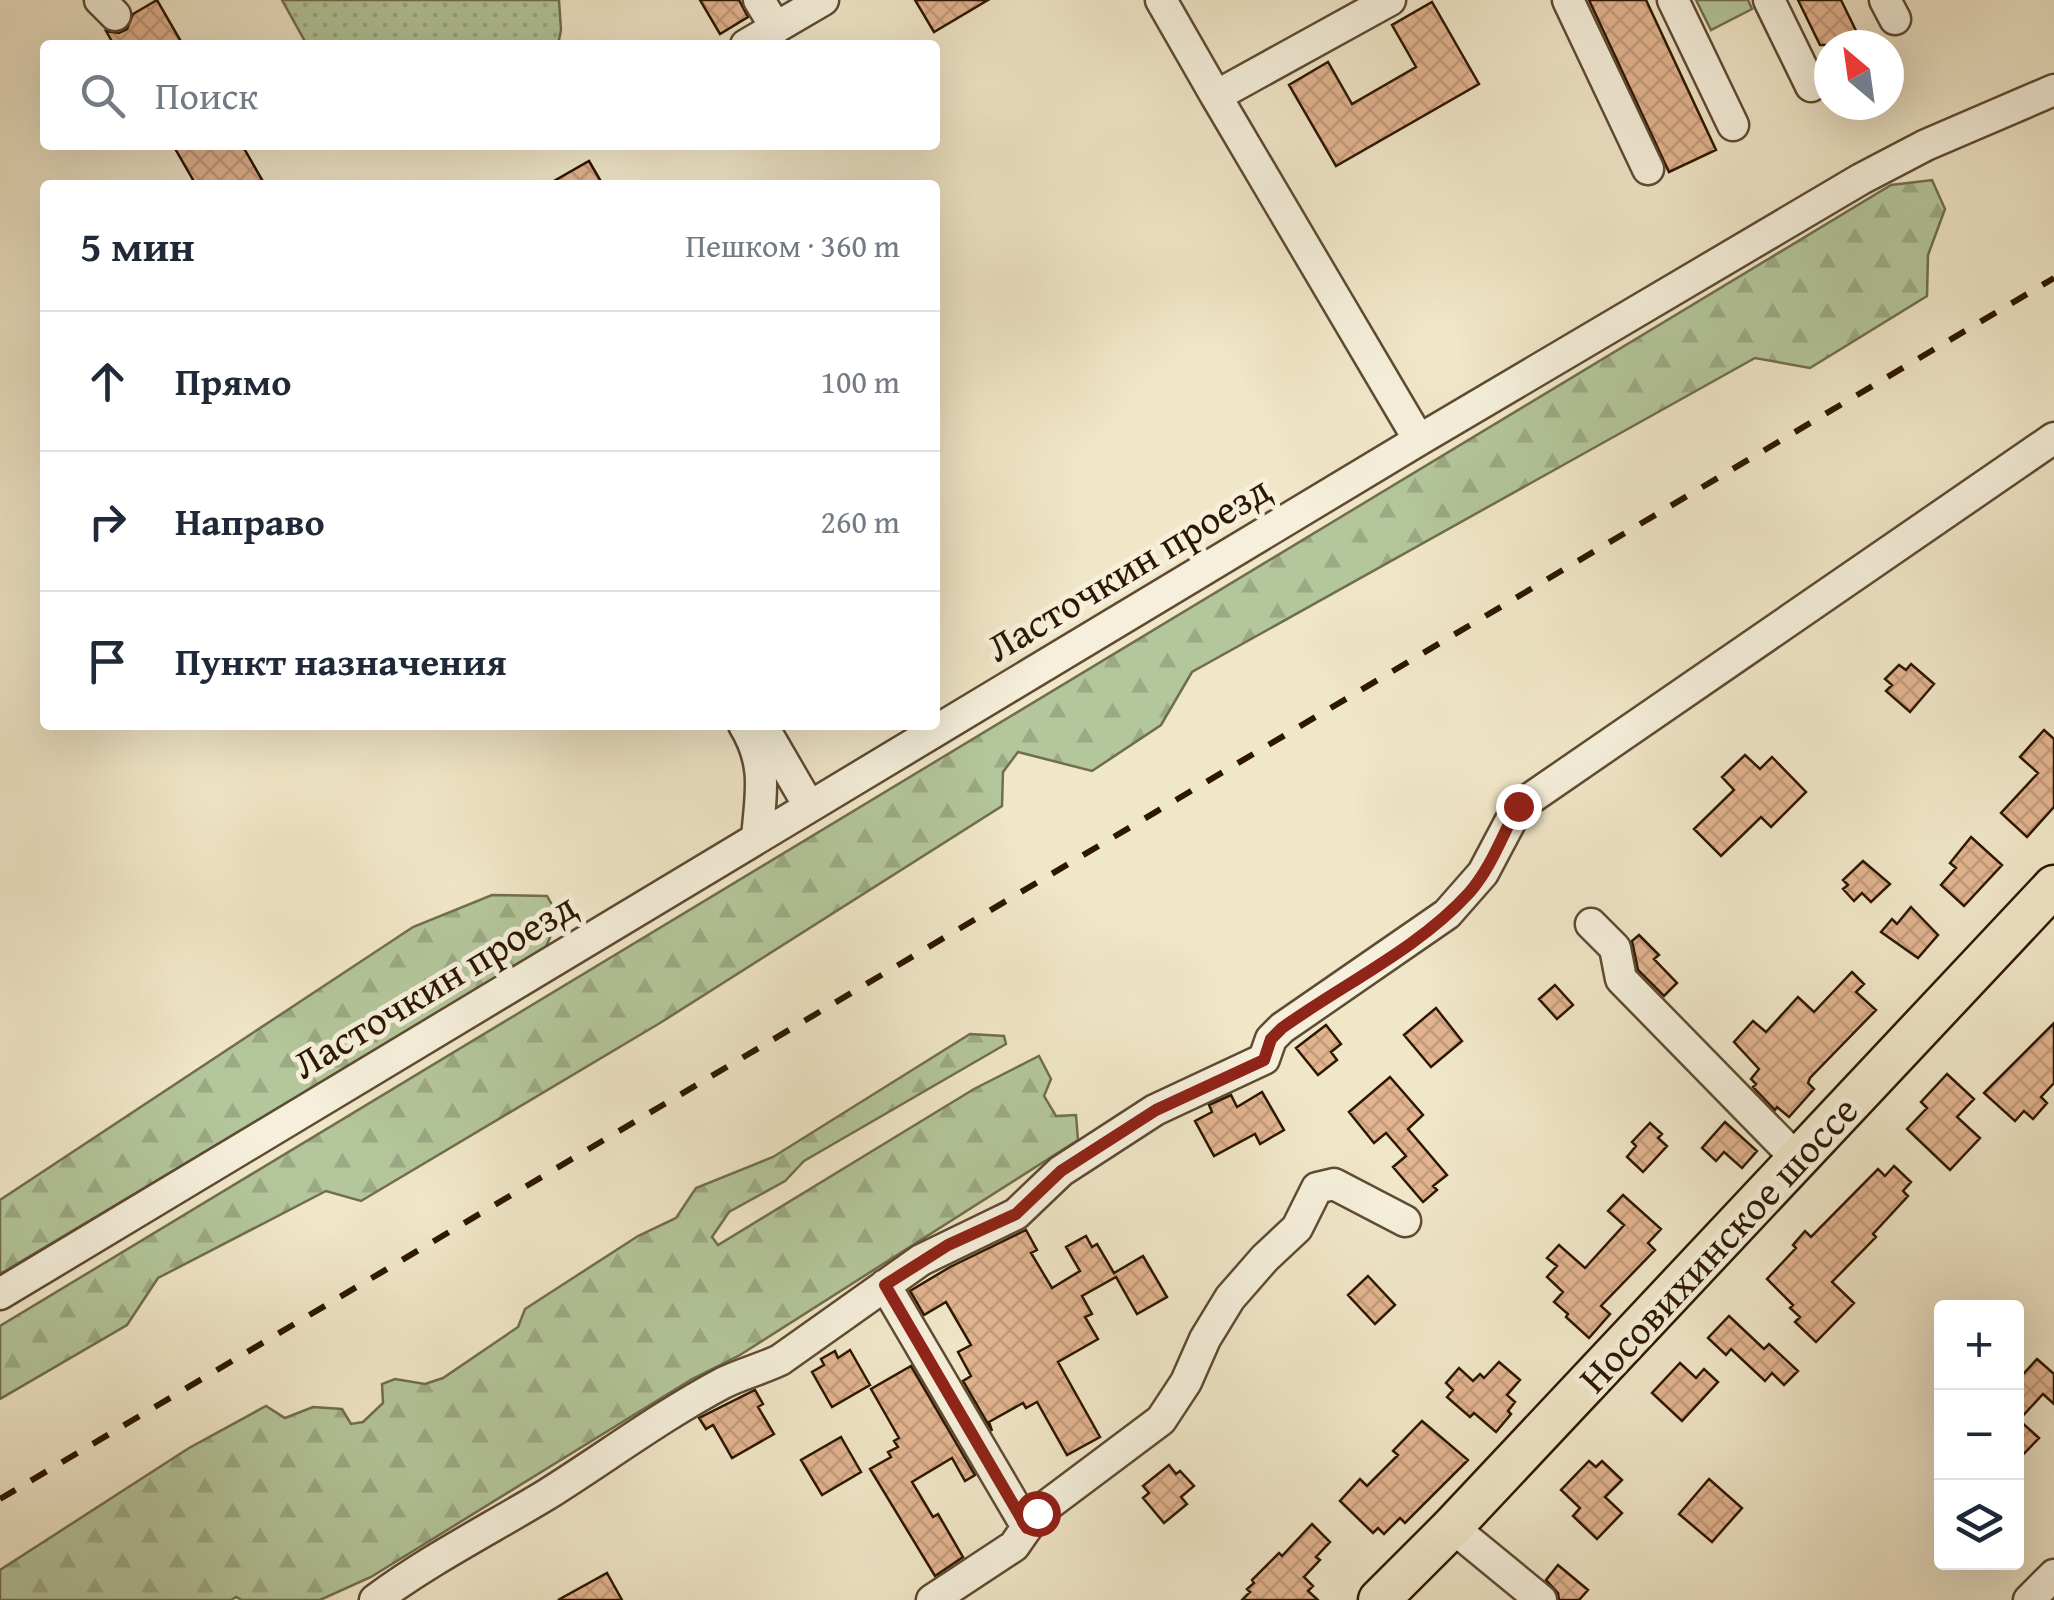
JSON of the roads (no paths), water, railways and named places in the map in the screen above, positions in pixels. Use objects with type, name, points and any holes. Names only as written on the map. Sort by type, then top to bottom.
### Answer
[{"type":"main road","name":"Носовихинское шоссе","points":[[1379,1600],[2054,886]]},
{"type":"street","points":[[759,0],[776,28]]},
{"type":"street","points":[[755,40],[824,0]]},
{"type":"street","points":[[1161,0],[1419,440]]},
{"type":"street","points":[[1216,96],[1390,0]]},
{"type":"street","points":[[1568,0],[1648,169]]},
{"type":"street","points":[[1673,0],[1733,125]]},
{"type":"street","points":[[1769,0],[1811,86]]},
{"type":"street","name":"Ласточкин проезд","points":[[940,728],[1861,178],[2054,90]]},
{"type":"street","points":[[375,1600],[417,1569],[547,1494],[680,1408],[728,1380],[780,1360],[948,1245],[1016,1214],[1061,1171],[1156,1110],[1264,1060],[1271,1039],[1282,1028],[1448,914],[1483,873],[1518,806],[2054,438]]},
{"type":"street","points":[[747,730],[756,745],[762,774],[757,838]]},
{"type":"street","points":[[765,730],[810,806]]},
{"type":"street","points":[[776,730],[786,765]]},
{"type":"street","name":"Ласточкин проезд","points":[[0,1294],[936,730]]},
{"type":"street","points":[[1591,924],[1615,948],[1621,979],[1797,1159]]},
{"type":"street","points":[[932,1600],[1014,1546],[1037,1513],[1162,1420],[1186,1382],[1204,1338],[1230,1298],[1297,1228],[1317,1188],[1334,1184],[1405,1221]]},
{"type":"street","points":[[885,1285],[1027,1528]]},
{"type":"street","points":[[1452,1527],[1540,1600]]},
{"type":"street","points":[[2029,1600],[2054,1574]]},
{"type":"railway","points":[[0,1499],[2054,278]]}]
